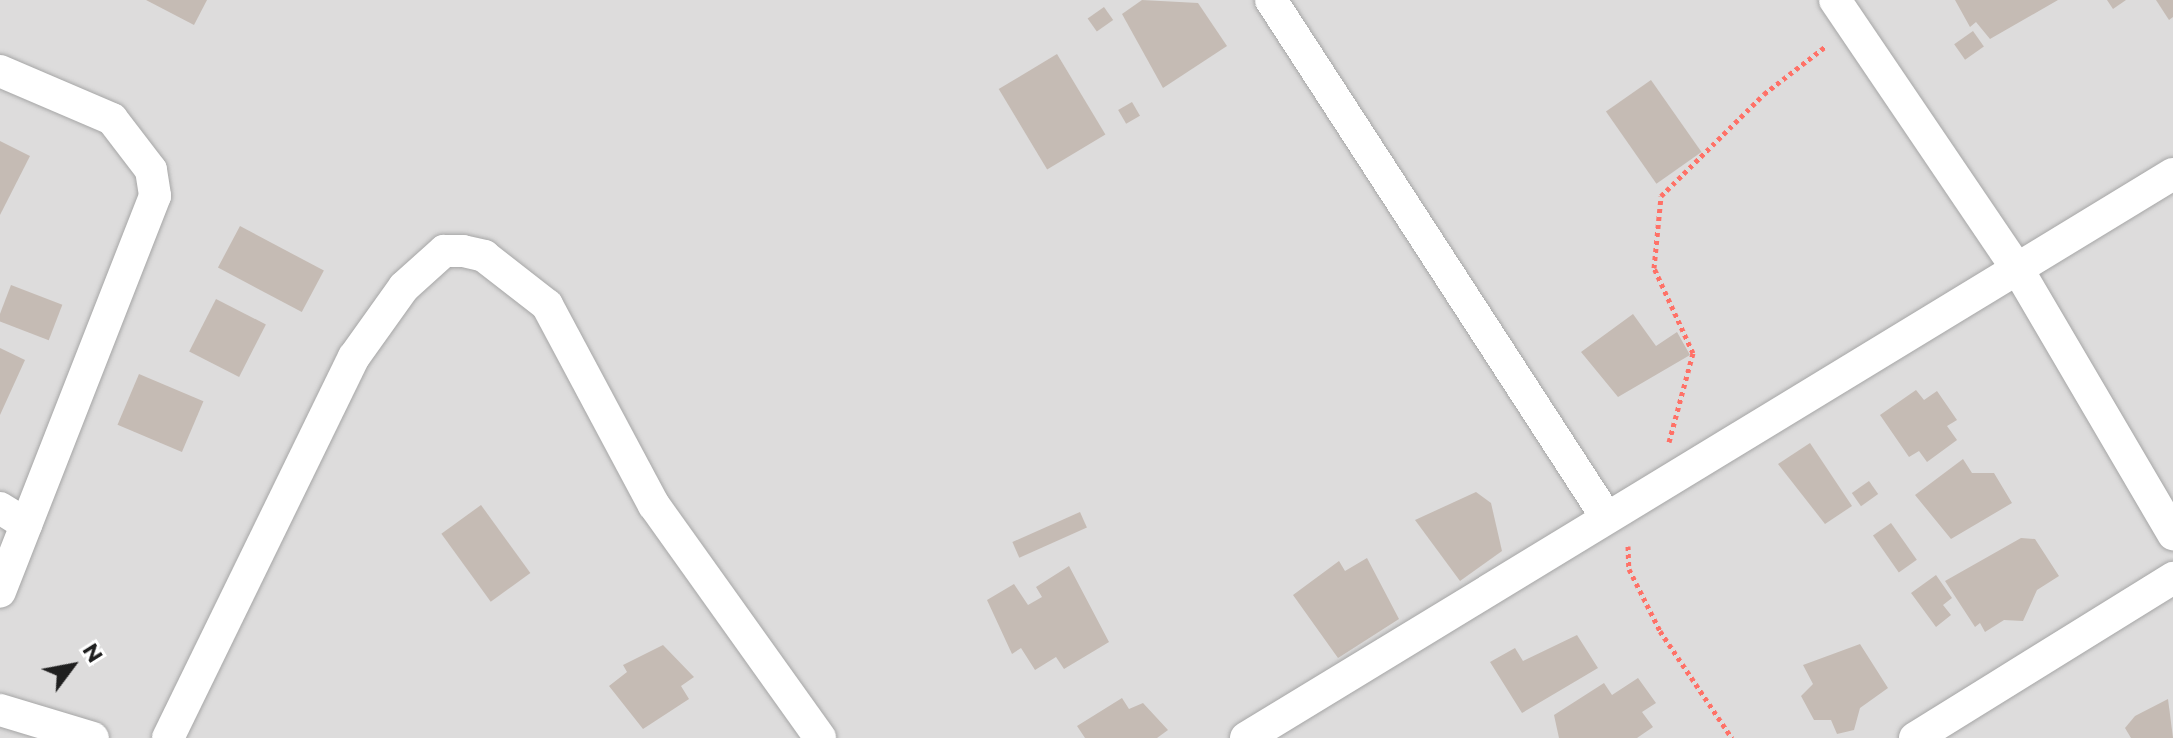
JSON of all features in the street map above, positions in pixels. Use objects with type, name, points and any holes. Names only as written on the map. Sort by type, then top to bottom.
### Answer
[{"type":"street","points":[[1271,0],[1607,518]]},
{"type":"street","points":[[1843,13],[2020,273],[2173,534]]},
{"type":"street","points":[[0,71],[112,119],[151,170],[155,196],[13,516],[0,592]]},
{"type":"street","points":[[1246,738],[1640,498],[2020,273],[2173,174]]},
{"type":"street","points":[[168,738],[354,357],[404,287],[444,251],[484,256],[547,305],[654,505],[820,738]]},
{"type":"street","points":[[1915,738],[2173,578]]},
{"type":"street","points":[[0,710],[93,738]]},
{"type":"path","points":[[1732,738],[1629,569],[1627,524],[1680,415],[1693,353],[1654,268],[1661,196],[1843,13]]},
{"type":"shaded area","points":[[0,0],[2173,0],[2173,738],[0,738]]},
{"type":"building","points":[[146,0],[207,0],[194,25]]},
{"type":"building","points":[[1142,0],[1198,3],[1227,46],[1163,88],[1122,14]]},
{"type":"building","points":[[1955,0],[2058,0],[1990,39],[1976,22],[1970,27]]},
{"type":"building","points":[[2107,0],[2126,0],[2113,9]]},
{"type":"building","points":[[2156,0],[2173,0],[2173,17],[2169,20]]},
{"type":"building","points":[[1104,7],[1113,20],[1097,32],[1088,18]]},
{"type":"building","points":[[1973,31],[1984,47],[1965,60],[1954,44]]},
{"type":"building","points":[[1057,54],[1105,135],[1047,170],[999,89]]},
{"type":"building","points":[[1651,80],[1701,152],[1656,184],[1606,112]]},
{"type":"building","points":[[1132,102],[1140,116],[1126,124],[1118,110]]},
{"type":"building","points":[[0,141],[30,156],[0,215]]},
{"type":"building","points":[[240,226],[324,271],[302,312],[218,267]]},
{"type":"building","points":[[11,285],[62,305],[49,340],[0,321]]},
{"type":"building","points":[[216,299],[266,324],[239,377],[189,352]]},
{"type":"building","points":[[1633,314],[1656,346],[1677,332],[1690,355],[1618,397],[1581,352]]},
{"type":"building","points":[[0,348],[25,360],[0,415]]},
{"type":"building","points":[[139,374],[203,401],[182,452],[118,425]]},
{"type":"building","points":[[1916,390],[1924,400],[1937,391],[1957,420],[1947,426],[1957,440],[1927,462],[1919,451],[1909,457],[1880,415]]},
{"type":"building","points":[[1810,443],[1852,506],[1825,524],[1778,464]]},
{"type":"building","points":[[1963,459],[1972,473],[1994,473],[2012,503],[1951,539],[1915,495]]},
{"type":"building","points":[[1869,481],[1878,494],[1861,506],[1852,493]]},
{"type":"building","points":[[1476,492],[1491,503],[1502,551],[1460,581],[1415,520]]},
{"type":"building","points":[[481,505],[530,573],[491,602],[441,534]]},
{"type":"building","points":[[1080,512],[1087,528],[1019,558],[1012,542]]},
{"type":"building","points":[[1891,523],[1917,560],[1899,572],[1873,536]]},
{"type":"building","points":[[2021,538],[2035,539],[2059,576],[2037,590],[2023,621],[2004,620],[1985,632],[1980,623],[1975,627],[1945,581]]},
{"type":"building","points":[[1367,558],[1399,619],[1338,658],[1293,595],[1339,561],[1345,571]]},
{"type":"building","points":[[1069,566],[1109,642],[1064,669],[1056,657],[1035,670],[1021,648],[1012,654],[987,600],[1014,584],[1028,605],[1042,597],[1036,587]]},
{"type":"building","points":[[1936,575],[1952,598],[1943,605],[1951,615],[1936,627],[1911,593]]},
{"type":"building","points":[[1577,635],[1598,668],[1522,713],[1490,662],[1515,648],[1523,661]]},
{"type":"building","points":[[1860,644],[1888,688],[1860,708],[1854,730],[1837,734],[1831,720],[1814,720],[1801,696],[1813,684],[1803,665]]},
{"type":"building","points":[[663,645],[694,677],[681,686],[689,699],[643,729],[609,686],[627,672],[623,665]]},
{"type":"building","points":[[1638,678],[1656,703],[1642,712],[1653,727],[1637,738],[1559,738],[1554,715],[1604,683],[1612,695]]},
{"type":"building","points":[[1122,698],[1129,709],[1143,703],[1168,730],[1157,738],[1085,738],[1077,726]]},
{"type":"building","points":[[2168,699],[2173,738],[2131,738],[2125,728],[2135,716]]}]
